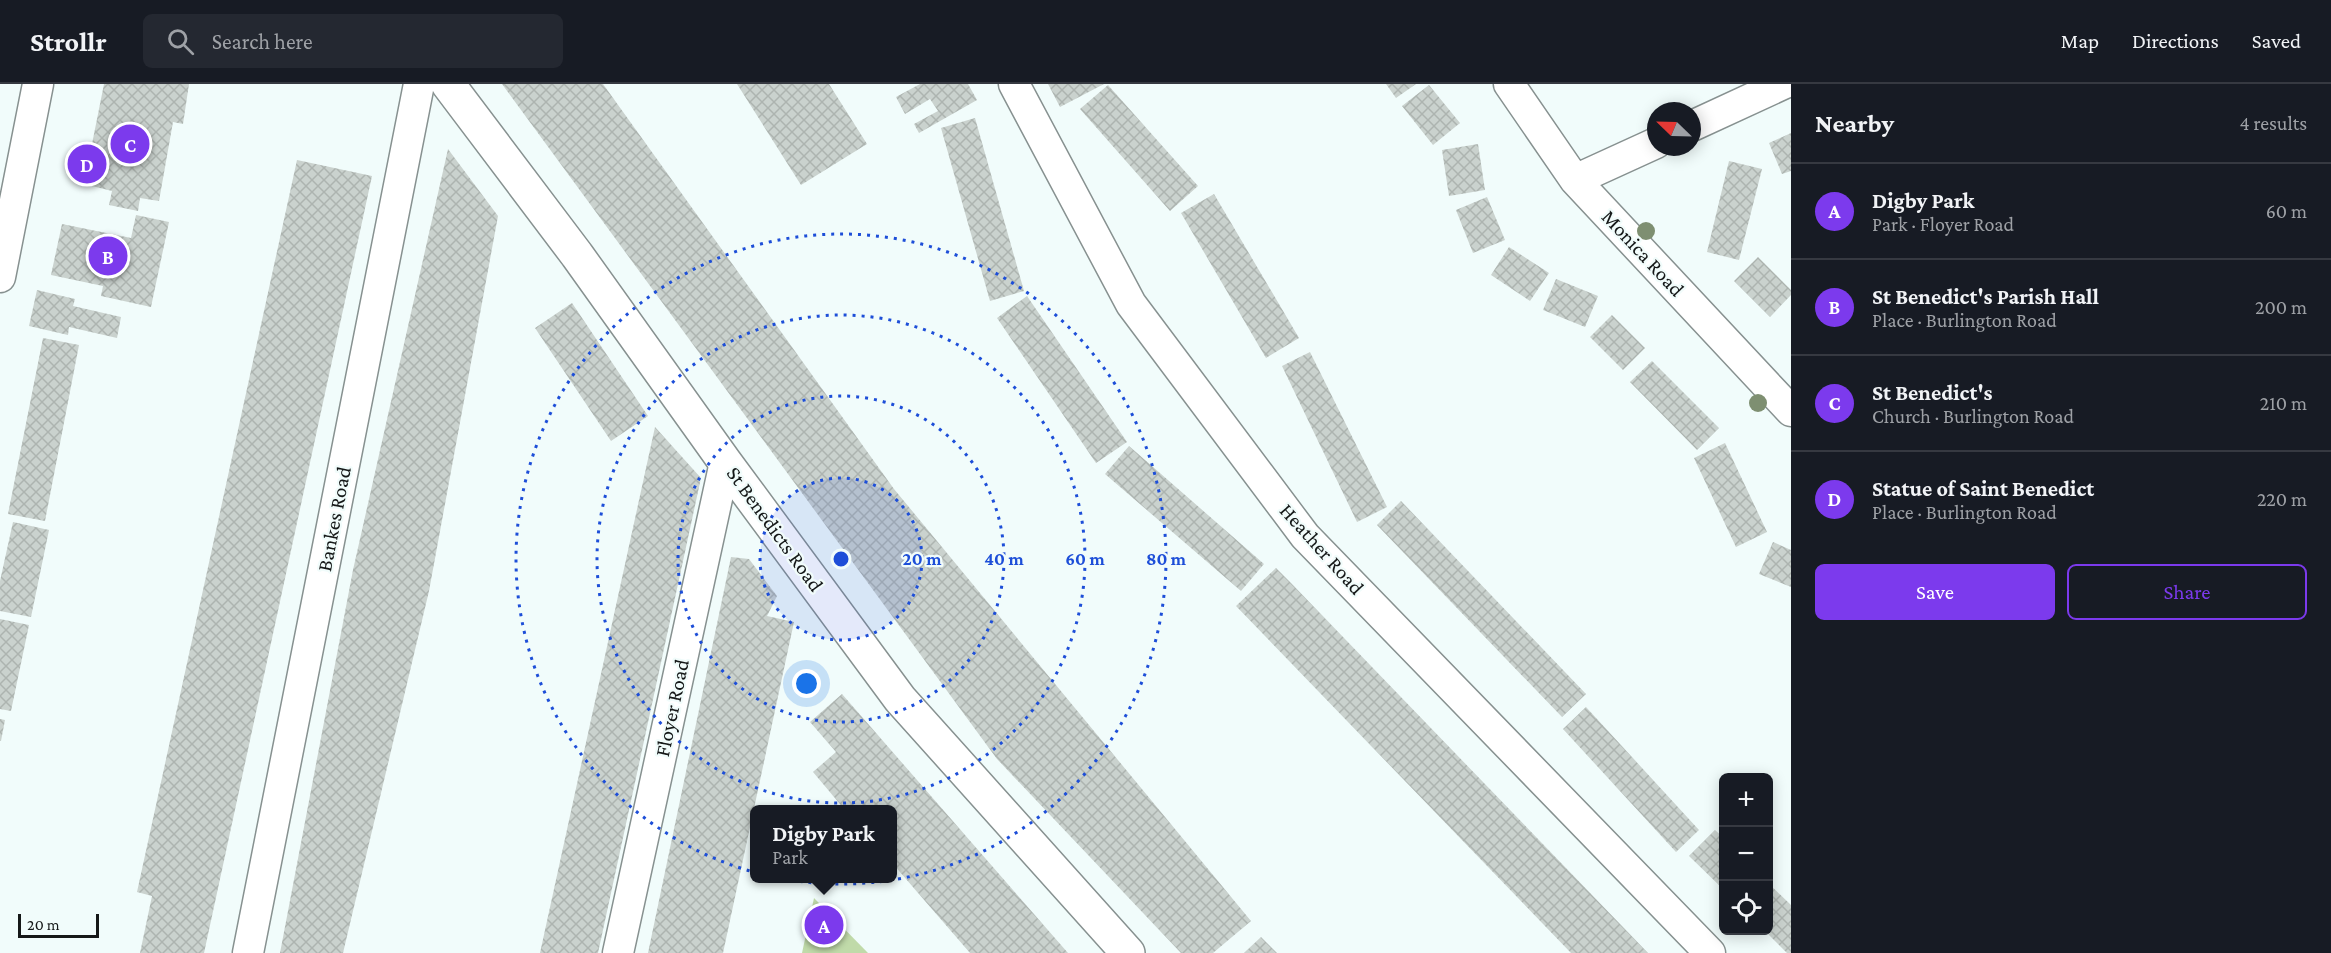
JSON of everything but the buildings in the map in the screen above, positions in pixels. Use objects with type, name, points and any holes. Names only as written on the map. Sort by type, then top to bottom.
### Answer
[{"type":"street","points":[[0,277],[38,84]]},
{"type":"street","name":"Bankes Road","points":[[248,953],[266,871],[419,84]]},
{"type":"street","name":"St Benedicts Road","points":[[448,84],[577,255],[725,462],[900,699],[1128,953]]},
{"type":"street","name":"Heather Road","points":[[1014,84],[1131,304],[1305,536],[1710,953]]},
{"type":"street","name":"Monica Road","points":[[1509,84],[1575,180],[1791,411]]},
{"type":"street","points":[[1701,122],[1783,84]]},
{"type":"street","points":[[1575,180],[1647,147]]},
{"type":"street","name":"Floyer Road","points":[[618,953],[725,462]]},
{"type":"green space","points":[[814,898],[868,953],[802,953]]},
{"type":"place","name":"St Benedict's","points":[[130,144]]},
{"type":"place","name":"Statue of Saint Benedict","points":[[87,164]]},
{"type":"place","name":"St Benedict's Parish Hall","points":[[108,256]]},
{"type":"place","name":"Digby Park","points":[[824,925]]}]
